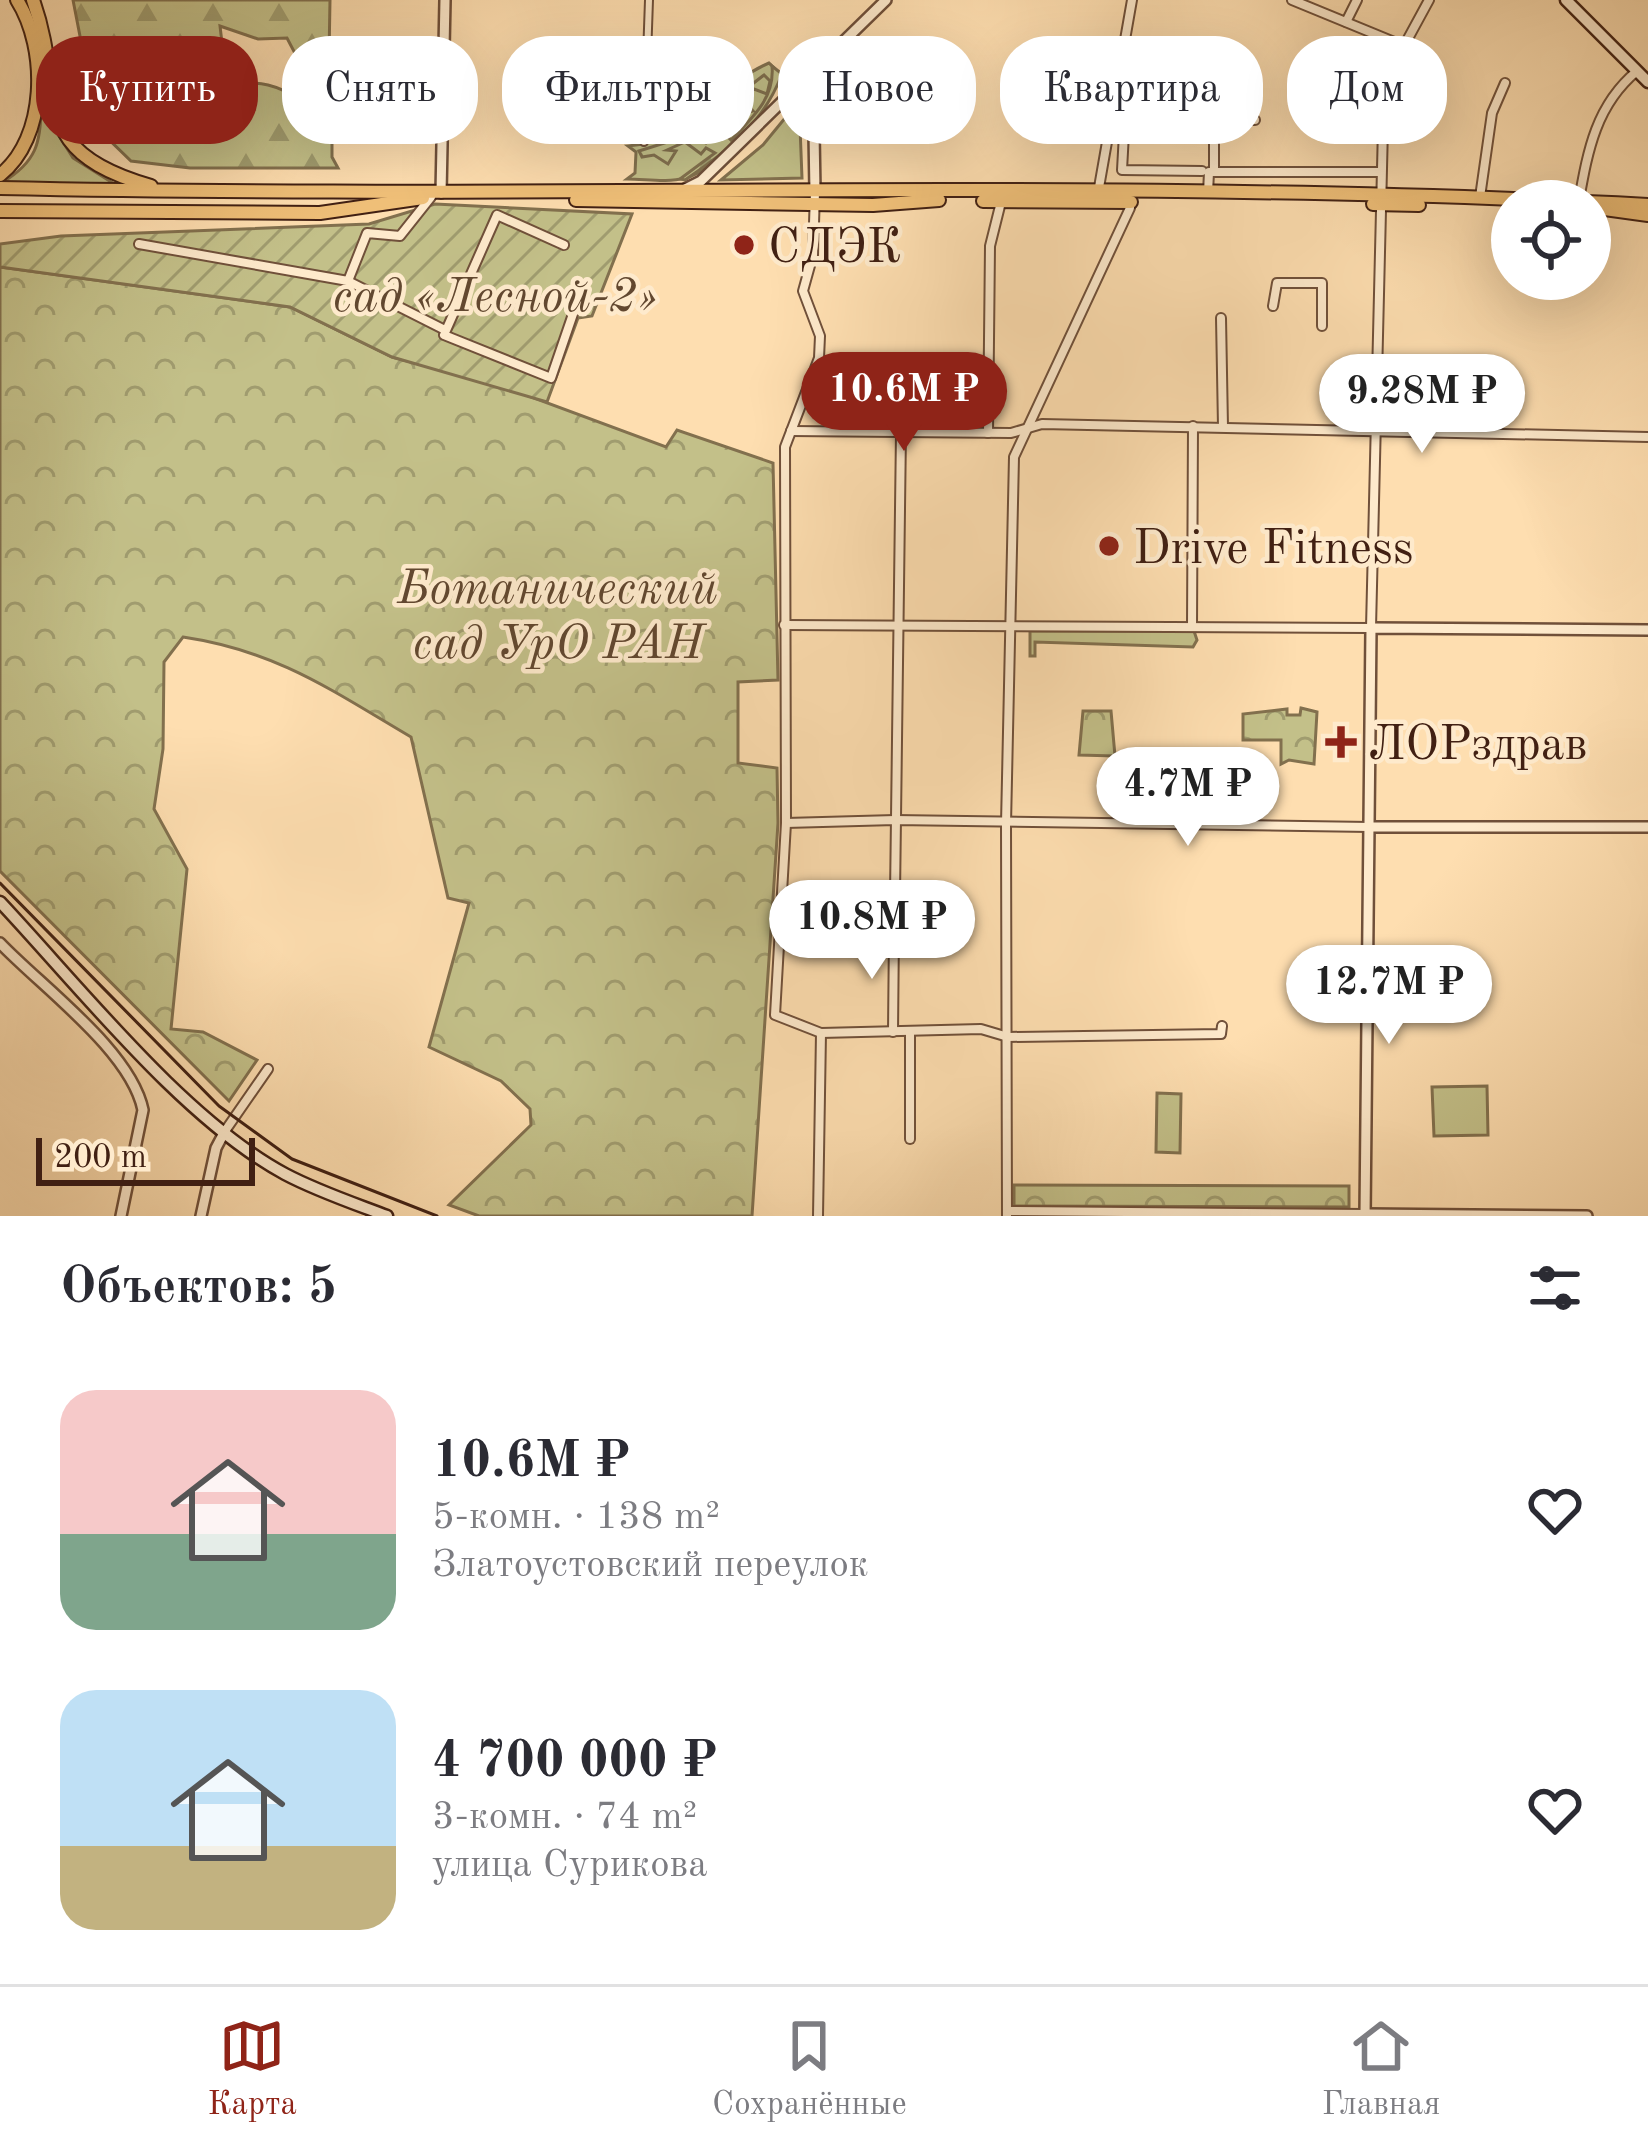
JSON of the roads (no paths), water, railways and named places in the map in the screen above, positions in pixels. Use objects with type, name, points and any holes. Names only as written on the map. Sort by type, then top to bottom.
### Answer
[{"type":"main road","points":[[0,175],[20,159],[31,137],[35,111],[33,38],[16,0]]},
{"type":"main road","points":[[33,0],[49,98],[74,148],[104,170],[169,192]]},
{"type":"main road","points":[[1566,0],[1648,82]]},
{"type":"main road","points":[[0,188],[1001,201],[1098,197]]},
{"type":"main road","points":[[0,211],[320,213],[438,195]]},
{"type":"main road","points":[[1128,198],[1208,195],[1491,205]]},
{"type":"main road","points":[[815,198],[1491,197]]},
{"type":"main road","points":[[1611,202],[1648,205]]},
{"type":"main road","points":[[1611,211],[1643,216]]},
{"type":"main road","points":[[0,902],[225,1131],[285,1174],[387,1216]]},
{"type":"street","points":[[348,280],[367,232],[400,236],[438,195],[445,0]]},
{"type":"street","points":[[648,36],[649,0]]},
{"type":"street","points":[[850,36],[886,0]]},
{"type":"street","points":[[1125,36],[1132,0]]},
{"type":"street","points":[[1292,0],[1380,36]]},
{"type":"street","points":[[1346,22],[1357,0]]},
{"type":"street","points":[[1409,36],[1429,0]]},
{"type":"street","points":[[1582,180],[1588,145],[1605,108],[1637,71]]},
{"type":"street","points":[[1480,197],[1492,113],[1505,82]]},
{"type":"street","points":[[679,197],[778,107]]},
{"type":"street","points":[[814,144],[813,255],[802,291],[820,336],[819,358],[785,447],[786,823],[775,1015],[821,1033],[981,1029],[1008,1037],[1221,1034],[1222,1025]]},
{"type":"street","points":[[1098,197],[1105,144]]},
{"type":"street","points":[[1123,144],[1122,170],[1202,171]]},
{"type":"street","points":[[1213,144],[1214,172]]},
{"type":"street","points":[[1365,1215],[1381,144]]},
{"type":"street","points":[[1208,195],[1209,172],[1380,172]]},
{"type":"street","points":[[1128,198],[1120,230],[1024,430],[1013,471],[1006,824],[1007,1214],[1587,1216]]},
{"type":"street","points":[[988,433],[990,247],[1001,201]]},
{"type":"street","points":[[564,245],[497,214],[444,335],[551,378],[574,311]]},
{"type":"street","points":[[139,244],[348,280],[445,331]]},
{"type":"street","points":[[1273,305],[1277,283],[1322,284],[1322,326]]},
{"type":"street","points":[[1322,294],[1334,294]]},
{"type":"street","points":[[1221,318],[1223,427]]},
{"type":"street","points":[[791,431],[988,433],[1042,424],[1648,437]]},
{"type":"street","points":[[1192,627],[1193,426]]},
{"type":"street","points":[[895,895],[901,432]]},
{"type":"street","points":[[784,625],[1648,630]]},
{"type":"street","points":[[786,823],[1648,826]]},
{"type":"street","points":[[893,1032],[894,931]]},
{"type":"street","points":[[0,943],[123,1067],[140,1095],[143,1110],[121,1216]]},
{"type":"street","points":[[818,1216],[821,1033]]},
{"type":"street","points":[[910,1033],[910,1139]]},
{"type":"street","points":[[201,1216],[216,1148],[268,1069]]},
{"type":"tram line","points":[[0,883],[219,1106],[292,1159],[437,1216]]},
{"type":"place","name":"СДЭК","points":[[744,245]]},
{"type":"place","name":"Drive Fitness","points":[[1109,546]]},
{"type":"place","name":"ЛОРздрав","points":[[1341,742]]},
{"type":"park label","name":"сад «Лесной-2»","points":[[495,294]]},
{"type":"park label","name":"Ботанический сад УрО РАН","points":[[558,614]]}]
